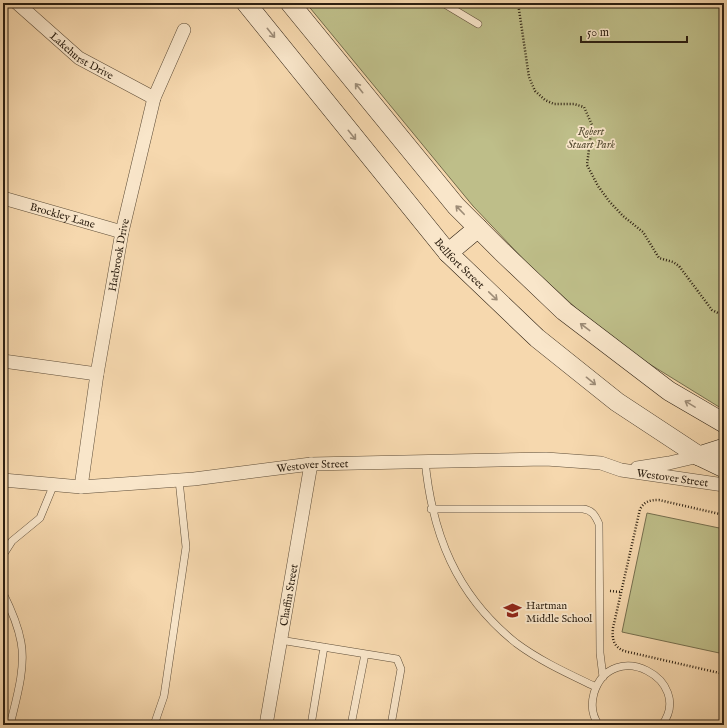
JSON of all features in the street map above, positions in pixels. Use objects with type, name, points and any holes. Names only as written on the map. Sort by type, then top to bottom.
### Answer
[{"type":"main road","points":[[290,3],[456,206],[478,228],[564,311],[669,391],[724,423]]},
{"type":"main road","name":"Bellfort Street","points":[[250,4],[448,253],[550,348],[617,402],[698,456],[724,468]]},
{"type":"main road","points":[[448,253],[478,228]]},
{"type":"main road","points":[[698,456],[724,448]]},
{"type":"street","name":"Lakehurst Drive","points":[[17,3],[79,58],[154,98]]},
{"type":"street","name":"Harbrook Drive","points":[[81,486],[97,374],[122,232],[154,98],[184,30]]},
{"type":"street","name":"Brockley Lane","points":[[3,198],[122,232]]},
{"type":"street","points":[[3,361],[97,374]]},
{"type":"street","name":"Westover Street","points":[[621,470],[669,463],[698,456]]},
{"type":"street","name":"Westover Street","points":[[3,480],[81,486],[179,480],[311,464],[425,460],[546,459],[601,463],[621,470],[724,485]]},
{"type":"street","name":"Chaffin Street","points":[[266,725],[311,464]]},
{"type":"lane","points":[[443,3],[478,24]]},
{"type":"lane","points":[[425,460],[431,509],[436,526],[456,572],[488,616],[517,643],[557,668],[596,687]]},
{"type":"lane","points":[[154,725],[164,696],[186,547],[179,480]]},
{"type":"lane","points":[[3,555],[12,541],[40,518],[54,484]]},
{"type":"lane","points":[[431,509],[583,509],[589,510],[596,516],[599,524],[600,653],[603,677]]},
{"type":"lane","points":[[3,593],[12,611],[22,643],[21,678],[10,725]]},
{"type":"lane","points":[[280,640],[397,659],[401,669],[391,725]]},
{"type":"lane","points":[[311,725],[324,647]]},
{"type":"lane","points":[[351,725],[365,654]]},
{"type":"lane","points":[[599,725],[593,710],[592,698],[596,687],[603,677],[613,670],[630,666],[648,669],[657,676],[665,686],[669,710],[662,725]]},
{"type":"path","points":[[518,3],[529,77],[535,91],[545,100],[554,104],[574,104],[584,107],[592,125],[587,165],[598,186],[623,216],[648,238],[659,258],[679,266],[712,310],[724,316]]},
{"type":"path","points":[[724,515],[659,500],[651,500],[644,503],[640,509],[612,637],[617,648],[624,651],[724,674]]},
{"type":"green space","name":"Robert Stuart Park","points":[[306,3],[724,3],[724,410],[643,360],[578,310],[528,264],[473,206]]},
{"type":"green space","points":[[647,513],[724,529],[724,654],[622,632]]},
{"type":"place","name":"Hartman Middle School","points":[[513,611]]}]
